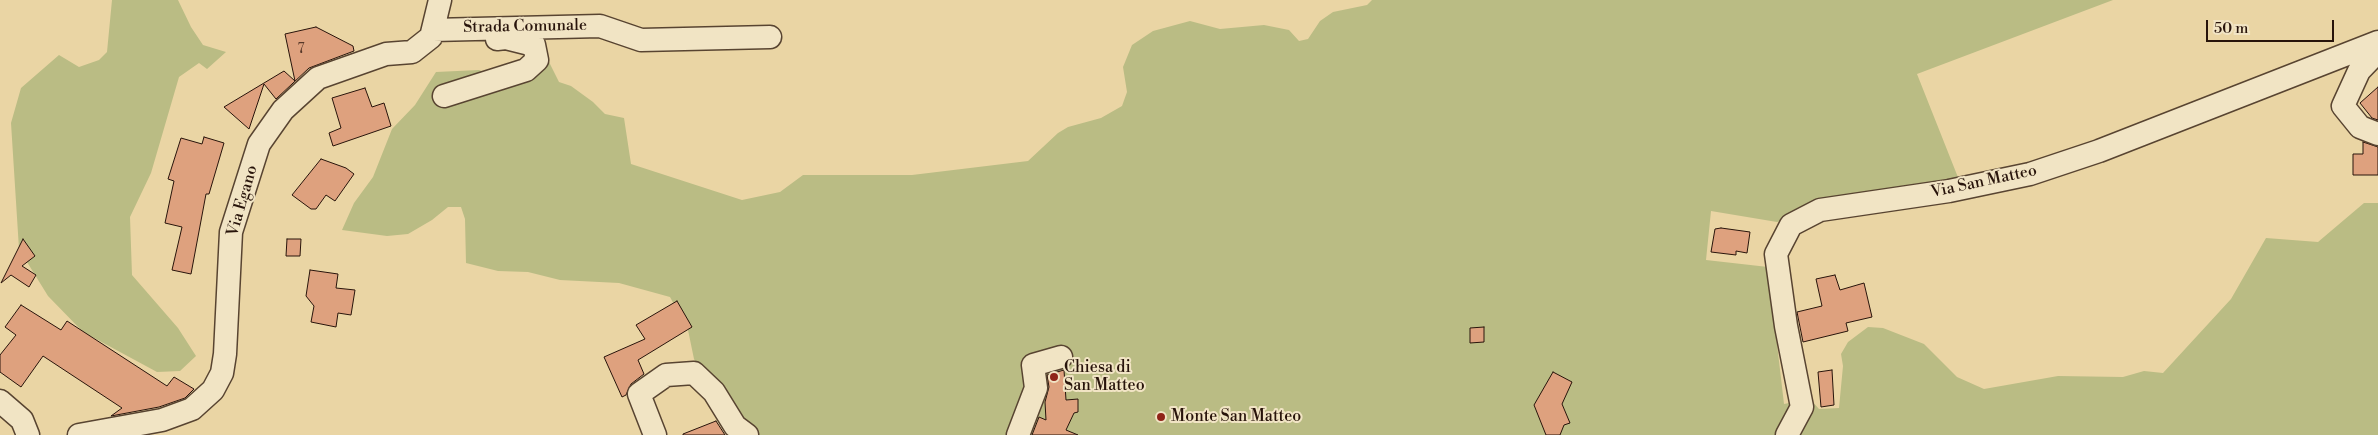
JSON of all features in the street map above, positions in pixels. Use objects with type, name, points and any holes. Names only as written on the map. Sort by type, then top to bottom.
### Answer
[{"type":"street","points":[[440,0],[432,34],[463,40],[506,38],[534,44],[537,60],[526,70],[444,96]]},
{"type":"street","name":"Strada Comunale","points":[[432,34],[600,26],[641,40],[770,37]]},
{"type":"street","name":"Via Egano","points":[[78,435],[162,420],[192,409],[213,390],[222,373],[225,354],[231,232],[259,144],[283,110],[318,78],[386,54],[412,52],[432,34]]},
{"type":"street","name":"Via San Matteo","points":[[1787,435],[1802,407],[1786,326],[1776,254],[1791,225],[1820,210],[1949,191],[2030,174],[2099,151],[2378,42]]},
{"type":"street","points":[[2378,51],[2359,71],[2343,106],[2360,127],[2378,134]]},
{"type":"street","points":[[1018,435],[1036,388],[1033,365],[1061,357]]},
{"type":"street","points":[[655,435],[639,394],[666,375],[694,373],[714,392],[735,426],[747,435]]},
{"type":"street","points":[[0,401],[22,420],[28,435]]},
{"type":"green space","points":[[112,0],[178,0],[191,27],[203,45],[226,52],[207,69],[199,63],[179,77],[151,173],[130,217],[132,275],[178,328],[196,356],[180,371],[157,372],[83,332],[48,296],[19,249],[11,123],[21,88],[59,55],[79,67],[99,60],[107,52]]},
{"type":"green space","points":[[1372,0],[2113,0],[1917,74],[1965,195],[1840,203],[1777,222],[1711,211],[1706,260],[1768,267],[1784,404],[1810,399],[1819,409],[1839,408],[1843,366],[1841,354],[1848,342],[1868,327],[1883,328],[1924,344],[1957,377],[1984,389],[2058,376],[2123,377],[2144,371],[2163,373],[2231,299],[2266,238],[2318,242],[2364,203],[2378,203],[2378,435],[735,435],[694,359],[688,330],[670,297],[619,283],[560,280],[528,272],[498,271],[466,263],[465,219],[461,207],[448,207],[432,220],[408,234],[387,236],[342,230],[354,203],[373,177],[392,129],[415,105],[436,72],[479,70],[504,80],[546,56],[559,82],[571,86],[593,102],[605,114],[624,118],[631,164],[742,200],[780,192],[803,175],[912,175],[1028,161],[1058,133],[1068,127],[1101,118],[1122,106],[1127,92],[1123,67],[1132,45],[1153,31],[1190,21],[1220,29],[1264,25],[1289,30],[1299,41],[1308,39],[1320,21],[1333,12],[1367,5]]},
{"type":"building","points":[[316,27],[353,46],[354,51],[309,68],[276,99],[264,84],[249,129],[224,107],[284,71],[295,81],[285,34]]},
{"type":"building","points":[[2378,87],[2378,120],[2372,118],[2360,103]]},
{"type":"building","points":[[365,88],[372,107],[384,103],[391,126],[333,146],[329,133],[341,128],[332,98]]},
{"type":"building","points":[[204,137],[224,143],[209,194],[206,194],[191,274],[172,270],[182,227],[165,223],[174,181],[168,179],[181,138],[202,144]]},
{"type":"building","points":[[2363,142],[2378,147],[2378,175],[2353,175],[2353,154],[2363,154]]},
{"type":"building","points":[[321,159],[346,168],[354,174],[335,201],[326,195],[316,209],[311,209],[292,195]]},
{"type":"building","points":[[1721,228],[1750,232],[1747,253],[1736,251],[1736,255],[1711,252],[1715,229]]},
{"type":"building","points":[[23,239],[35,256],[22,266],[36,275],[29,287],[11,275],[1,283]]},
{"type":"building","points":[[287,239],[301,239],[300,256],[286,256]]},
{"type":"building","points":[[310,270],[338,274],[336,288],[355,290],[351,315],[338,313],[336,327],[311,322],[314,306],[306,296]]},
{"type":"building","points":[[1835,275],[1840,290],[1864,283],[1872,317],[1846,323],[1848,331],[1803,342],[1797,312],[1822,306],[1816,279]]},
{"type":"building","points":[[677,301],[692,327],[638,360],[644,374],[631,384],[626,395],[622,397],[604,357],[645,339],[636,325]]},
{"type":"building","points":[[21,305],[61,330],[67,321],[167,386],[174,377],[194,389],[185,398],[159,407],[111,416],[122,408],[43,356],[21,387],[0,372],[0,355],[16,335],[5,327]]},
{"type":"building","points":[[1484,327],[1484,342],[1470,343],[1470,328]]},
{"type":"building","points":[[1064,370],[1066,400],[1078,399],[1078,412],[1074,413],[1066,430],[1078,435],[1032,435],[1039,417],[1046,420],[1045,402],[1049,387],[1047,375]]},
{"type":"building","points":[[1832,370],[1834,405],[1821,407],[1818,372]]},
{"type":"building","points":[[1553,372],[1572,382],[1562,404],[1570,423],[1564,425],[1560,435],[1546,435],[1534,405]]},
{"type":"building","points":[[716,421],[725,435],[683,435],[683,434]]},
{"type":"place","name":"Chiesa di San Matteo","points":[[1054,377]]},
{"type":"place","name":"Monte San Matteo","points":[[1161,417]]}]
